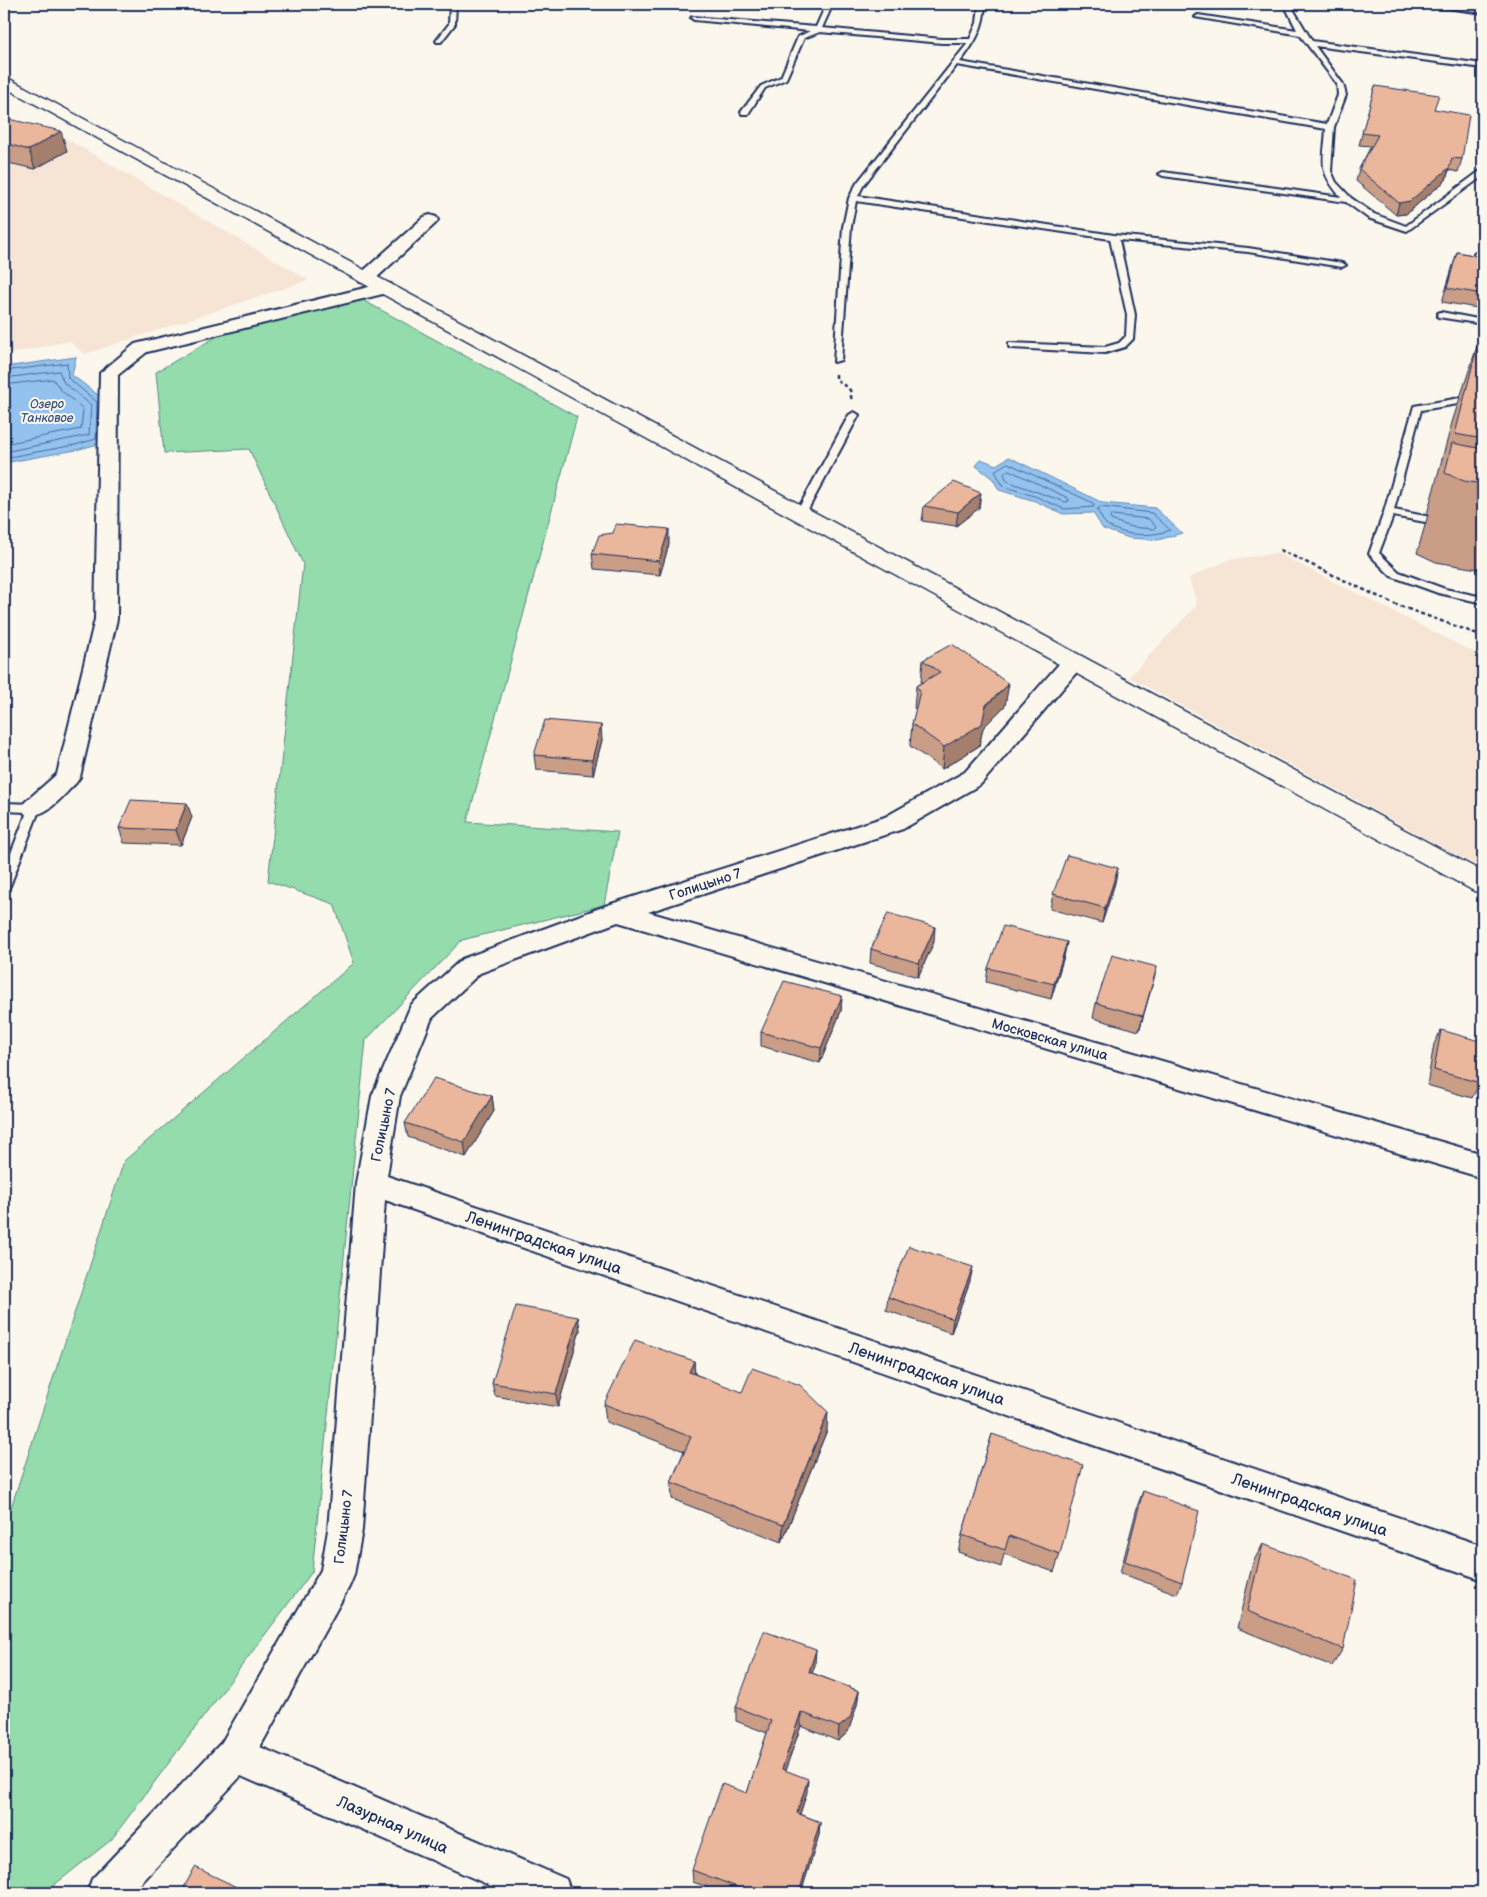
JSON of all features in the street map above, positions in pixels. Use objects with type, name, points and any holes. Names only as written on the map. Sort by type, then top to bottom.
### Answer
[{"type":"street","points":[[4,81],[800,515],[1483,884]]},
{"type":"street","points":[[366,278],[430,220]]},
{"type":"street","points":[[34,808],[68,777],[106,619],[109,372],[141,348],[385,288]]},
{"type":"street","name":"Голицыно 7","points":[[106,1893],[235,1755],[337,1575],[345,1530],[371,1183],[386,1096],[421,1012],[471,966],[617,912],[894,823],[973,778],[1074,662]]},
{"type":"street","name":"Московская улица","points":[[617,912],[1483,1166]]},
{"type":"street","name":"Ленинградская улица","points":[[371,1183],[1483,1563]]},
{"type":"street","name":"Лазурная улица","points":[[235,1755],[552,1893]]},
{"type":"lane","points":[[439,41],[452,24],[453,4]]},
{"type":"lane","points":[[745,112],[763,87],[784,78],[801,37],[818,30],[829,6],[825,4]]},
{"type":"lane","points":[[837,360],[847,227],[853,198],[860,185],[973,41],[980,23],[982,4]]},
{"type":"lane","points":[[1287,4],[1302,33],[1340,84],[1342,95],[1330,127],[1327,171],[1333,183],[1348,200],[1371,216],[1407,229],[1483,173]]},
{"type":"lane","points":[[1420,4],[1483,11]]},
{"type":"lane","points":[[1198,17],[1302,33]]},
{"type":"lane","points":[[694,18],[942,42],[973,41]]},
{"type":"lane","points":[[1310,43],[1483,66]]},
{"type":"lane","points":[[955,63],[1330,127]]},
{"type":"lane","points":[[1163,174],[1348,200]]},
{"type":"lane","points":[[853,198],[1114,237],[1248,250],[1342,265]]},
{"type":"lane","points":[[1012,345],[1105,350],[1122,345],[1130,337],[1131,315],[1114,237]]},
{"type":"lane","points":[[1441,315],[1483,322]]},
{"type":"lane","points":[[1482,395],[1417,408],[1389,512],[1374,554],[1395,574],[1442,591],[1483,600]]},
{"type":"lane","points":[[800,515],[854,414]]},
{"type":"lane","points":[[1389,512],[1454,524]]},
{"type":"lane","points":[[4,807],[34,808],[4,886]]},
{"type":"path","points":[[837,360],[836,379],[850,390],[854,414]]},
{"type":"path","points":[[1280,550],[1394,604],[1448,626],[1483,636]]},
{"type":"shaded area","points":[[4,121],[65,138],[309,280],[85,354],[69,341],[4,355]]},
{"type":"shaded area","points":[[1277,553],[1483,657],[1483,869],[1129,677],[1197,605],[1189,578],[1228,560]]},
{"type":"green space","points":[[359,298],[577,417],[467,822],[618,832],[604,905],[462,940],[366,1040],[312,1572],[111,1840],[44,1893],[4,1893],[4,1529],[124,1161],[354,963],[334,904],[268,881],[303,564],[249,449],[164,453],[156,372],[226,331]]},
{"type":"water","name":"Озеро Танковое","points":[[76,357],[72,375],[102,398],[102,443],[76,450],[4,463],[4,367]]},
{"type":"water","points":[[1009,457],[1103,503],[1155,508],[1182,533],[1158,540],[1129,538],[1103,529],[1093,513],[1063,514],[1035,501],[999,490],[993,479],[976,466],[981,459],[996,465]]},
{"type":"building","points":[[1375,86],[1439,95],[1434,109],[1469,115],[1462,159],[1452,158],[1449,168],[1410,201],[1399,203],[1359,169],[1378,135],[1362,133]]},
{"type":"building","points":[[4,118],[61,131],[29,150],[4,143]]},
{"type":"building","points":[[1457,252],[1483,257],[1483,294],[1447,288]]},
{"type":"building","points":[[1483,338],[1483,439],[1455,434],[1479,340]]},
{"type":"building","points":[[1452,443],[1483,449],[1483,484],[1464,481],[1445,473]]},
{"type":"building","points":[[954,482],[981,493],[958,512],[924,506]]},
{"type":"building","points":[[616,524],[669,529],[659,561],[592,554],[599,535],[613,533]]},
{"type":"building","points":[[952,644],[1009,684],[986,705],[982,724],[944,747],[912,724],[920,691],[916,686],[940,672],[923,660]]},
{"type":"building","points":[[545,720],[601,725],[592,760],[534,755]]},
{"type":"building","points":[[131,800],[187,803],[176,830],[119,828]]},
{"type":"building","points":[[1067,855],[1118,868],[1105,908],[1053,894]]},
{"type":"building","points":[[888,913],[935,927],[919,963],[871,949]]},
{"type":"building","points":[[1003,926],[1067,942],[1054,984],[988,968]]},
{"type":"building","points":[[1112,955],[1157,967],[1143,1016],[1096,1003]]},
{"type":"building","points":[[784,981],[842,996],[821,1048],[761,1032]]},
{"type":"building","points":[[1441,1030],[1483,1042],[1480,1083],[1434,1070]]},
{"type":"building","points":[[434,1078],[492,1096],[464,1142],[405,1123]]},
{"type":"building","points":[[909,1246],[973,1267],[953,1319],[888,1297]]},
{"type":"building","points":[[516,1306],[578,1317],[556,1394],[492,1383]]},
{"type":"building","points":[[635,1340],[694,1361],[689,1372],[742,1392],[752,1368],[800,1385],[828,1412],[783,1525],[671,1482],[691,1437],[604,1404]]},
{"type":"building","points":[[992,1434],[1083,1465],[1060,1554],[1009,1536],[1005,1550],[962,1535]]},
{"type":"building","points":[[1143,1491],[1199,1511],[1182,1582],[1125,1561]]},
{"type":"building","points":[[1263,1544],[1357,1580],[1343,1649],[1247,1611]]},
{"type":"building","points":[[764,1631],[816,1650],[809,1672],[859,1691],[850,1718],[839,1727],[801,1712],[782,1769],[808,1779],[797,1813],[820,1822],[799,1893],[753,1893],[692,1870],[722,1784],[747,1793],[771,1721],[736,1707]]},
{"type":"building","points":[[195,1867],[249,1893],[181,1893]]}]
